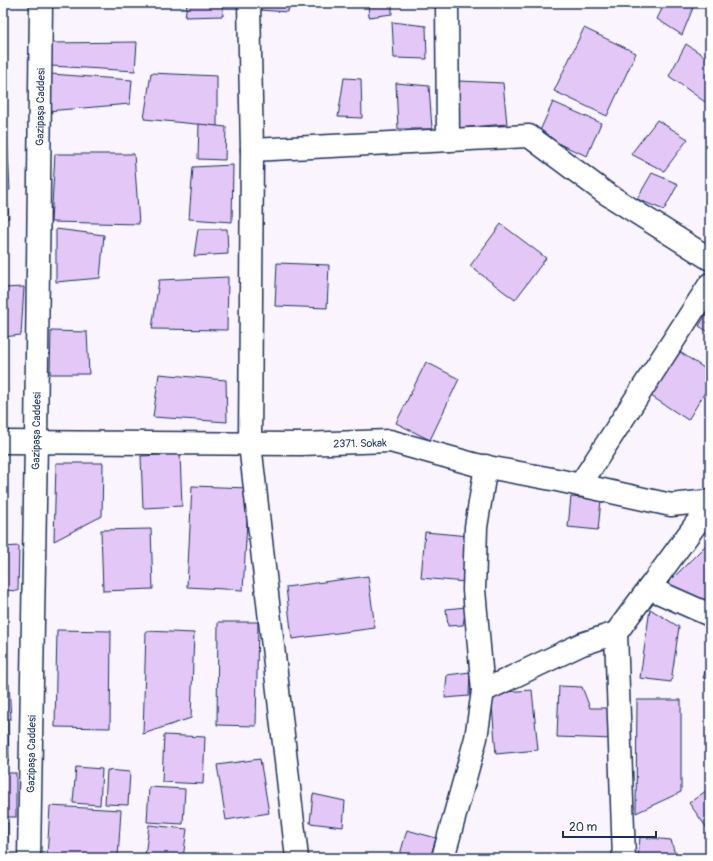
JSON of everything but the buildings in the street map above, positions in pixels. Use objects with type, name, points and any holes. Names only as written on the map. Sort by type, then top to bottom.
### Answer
[{"type":"street","name":"Gazipaşa Caddesi","points":[[29,858],[41,3]]},
{"type":"street","points":[[250,3],[252,150],[250,444],[297,858]]},
{"type":"street","points":[[447,3],[448,140]]},
{"type":"street","points":[[252,150],[529,136],[604,192],[710,259]]},
{"type":"street","points":[[580,485],[710,284]]},
{"type":"street","name":"2371. Sokak","points":[[3,442],[301,444],[390,441],[477,465],[580,485],[671,505],[710,501]]},
{"type":"street","points":[[443,858],[476,738],[483,691],[474,590],[476,527],[486,466]]},
{"type":"street","points":[[483,691],[582,644],[616,633],[710,505]]},
{"type":"street","points":[[649,588],[710,615]]},
{"type":"street","points":[[616,633],[624,858]]}]
